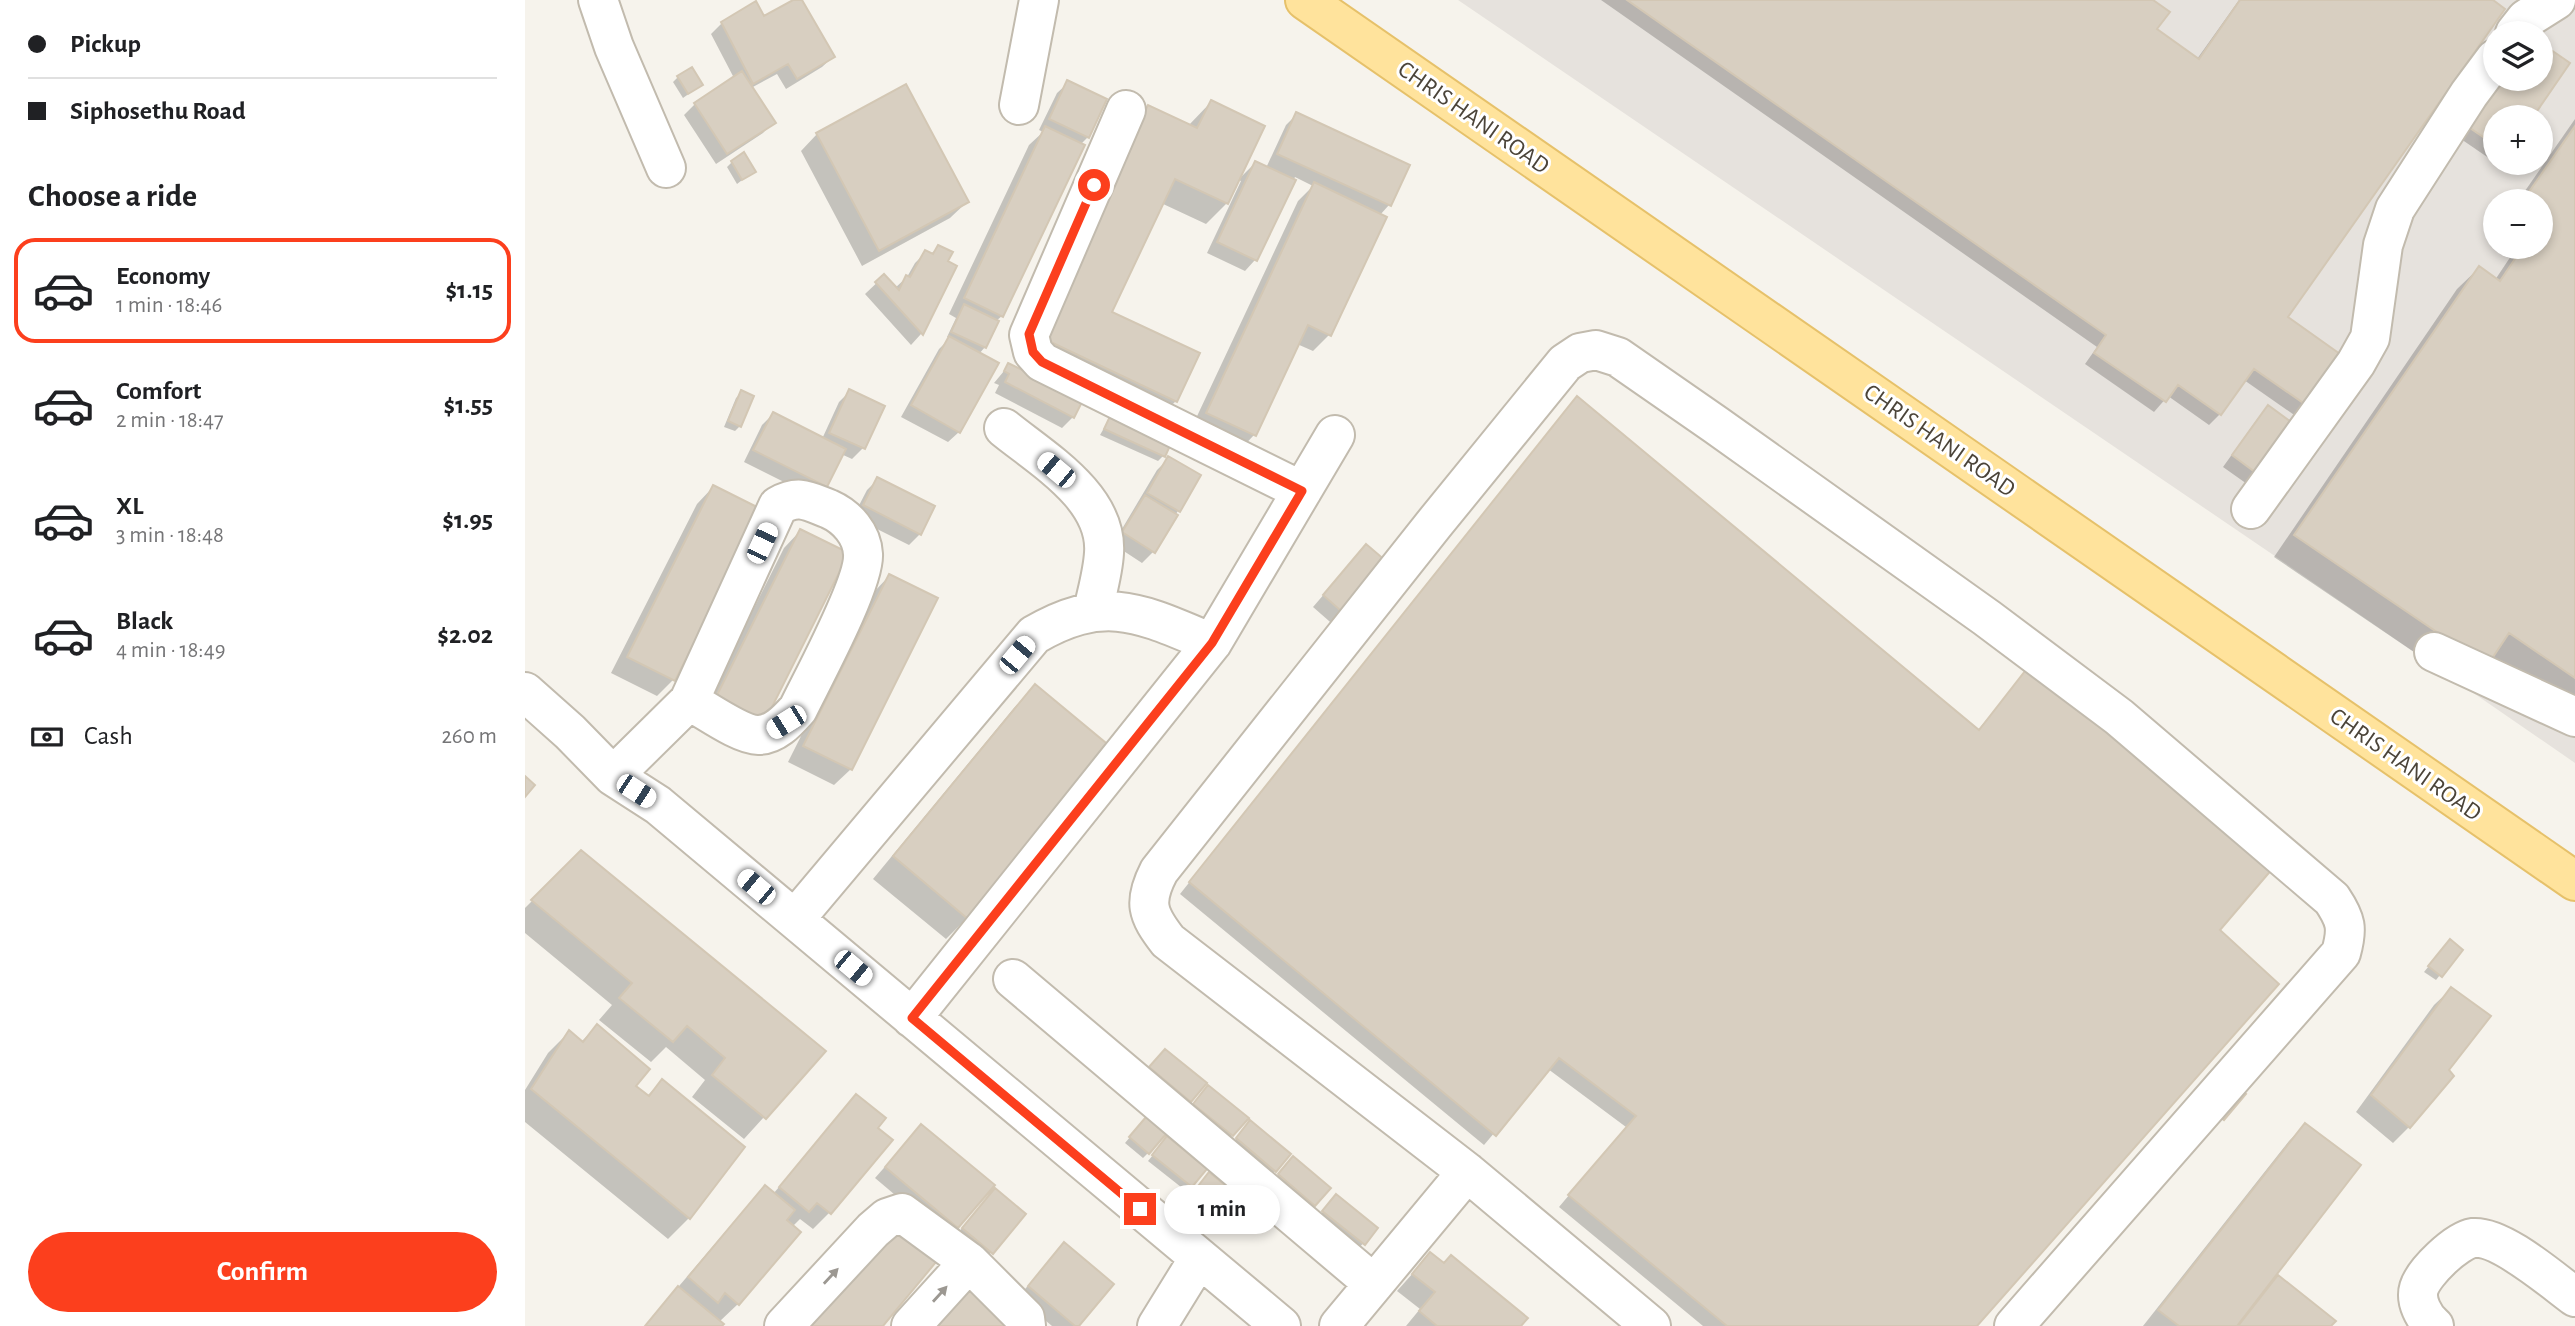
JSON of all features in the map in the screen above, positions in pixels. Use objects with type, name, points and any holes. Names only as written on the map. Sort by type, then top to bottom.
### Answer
[{"type":"main road","name":"CHRIS HANI ROAD","points":[[1305,0],[2575,881]]},
{"type":"street","points":[[598,0],[614,47],[666,168]]},
{"type":"street","points":[[1019,106],[1039,0]]},
{"type":"street","points":[[2524,21],[2556,0]]},
{"type":"street","points":[[2251,509],[2356,363],[2369,338],[2383,245],[2395,209],[2483,75]]},
{"type":"street","points":[[1126,110],[1029,334],[1033,352],[1042,362],[1302,491]]},
{"type":"street","points":[[1651,1326],[1467,1172],[1168,941],[1155,925],[1148,909],[1150,889],[1159,871],[1434,524],[1565,363],[1580,353],[1596,350],[1618,357],[1716,425],[1987,618],[2119,717],[2332,899],[2343,915],[2347,933],[2341,953],[2014,1326]]},
{"type":"street","points":[[1005,428],[1073,485],[1091,504],[1101,525],[1105,552],[1093,611]]},
{"type":"street","points":[[912,1018],[1212,643],[1335,435]]},
{"type":"street","points":[[613,776],[689,701],[778,506],[792,499],[807,500],[835,512],[851,524],[859,536],[864,556],[855,588],[798,709],[786,722],[772,731],[756,735],[689,701]]},
{"type":"street","points":[[795,919],[1034,635],[1060,619],[1093,611],[1146,615],[1212,643]]},
{"type":"street","points":[[2434,652],[2575,717]]},
{"type":"street","points":[[525,692],[570,732],[613,776],[658,806],[1281,1326]]},
{"type":"street","points":[[1013,979],[1374,1284]]},
{"type":"street","points":[[1339,1326],[1467,1172]]},
{"type":"street","points":[[784,1326],[887,1217],[902,1213],[969,1262],[1023,1323]]},
{"type":"street","points":[[2434,1326],[2420,1308],[2418,1289],[2429,1271],[2454,1247],[2473,1238],[2493,1241],[2569,1280]]},
{"type":"street","points":[[1157,1326],[1199,1258]]},
{"type":"street","points":[[911,1326],[969,1262]]},
{"type":"shaded area","points":[[1458,0],[2575,0],[2575,763],[2269,552]]},
{"type":"building","points":[[793,0],[802,0],[835,57],[797,79],[788,64],[753,84],[721,22],[756,1],[764,16]]},
{"type":"building","points":[[1627,0],[2153,0],[2170,12],[2157,29],[2199,59],[2240,0],[2493,0],[2505,9],[2497,21],[2483,21],[2483,40],[2288,317],[2347,359],[2312,409],[2254,369],[2221,415],[2178,385],[2166,402],[2094,353],[2106,335]]},
{"type":"building","points":[[2553,51],[2570,63],[2553,88]]},
{"type":"building","points":[[692,67],[703,85],[688,94],[677,76]]},
{"type":"building","points":[[742,71],[776,123],[727,154],[694,103]]},
{"type":"building","points":[[1067,80],[1107,99],[1089,138],[1049,119]]},
{"type":"building","points":[[906,84],[969,202],[879,251],[816,133]]},
{"type":"building","points":[[2492,91],[2551,91],[2541,105],[2483,105],[2483,137],[2467,126]]},
{"type":"building","points":[[1211,100],[1265,126],[1228,204],[1175,179],[1112,312],[1200,353],[1177,402],[1038,336],[1148,105],[1197,128]]},
{"type":"building","points":[[1296,112],[1410,165],[1391,206],[1277,154]]},
{"type":"building","points":[[1045,126],[1085,145],[1003,317],[964,298]]},
{"type":"building","points":[[2575,126],[2575,678],[2509,633],[2487,666],[2294,535],[2479,266],[2500,281],[2515,259],[2553,259],[2553,189],[2531,189],[2541,175],[2553,175],[2553,157]]},
{"type":"building","points":[[744,152],[756,172],[742,180],[731,161]]},
{"type":"building","points":[[1255,161],[1296,180],[1257,261],[1217,242]]},
{"type":"building","points":[[1314,182],[1387,217],[1331,336],[1308,325],[1256,436],[1206,413]]},
{"type":"building","points":[[938,245],[953,252],[948,261],[957,266],[923,335],[875,282],[884,274],[899,290],[906,275],[910,277],[925,250],[933,254]]},
{"type":"building","points":[[964,304],[999,321],[986,348],[951,332]]},
{"type":"building","points":[[949,336],[999,363],[960,433],[911,405]]},
{"type":"building","points":[[1008,363],[1083,400],[1074,418],[1005,382],[1009,374],[1004,371]]},
{"type":"building","points":[[849,389],[885,406],[865,449],[829,433]]},
{"type":"building","points":[[741,390],[754,396],[741,427],[728,421]]},
{"type":"building","points":[[1577,396],[1979,730],[2029,666],[2273,868],[2220,930],[2279,984],[1977,1326],[1727,1326],[1568,1195],[1636,1116],[1559,1058],[1496,1136],[1189,882]]},
{"type":"building","points":[[2268,405],[2295,425],[2259,475],[2232,455]]},
{"type":"building","points":[[773,412],[846,449],[827,487],[753,450]]},
{"type":"building","points":[[1112,412],[1172,441],[1165,457],[1104,429]]},
{"type":"building","points":[[1168,456],[1201,475],[1180,512],[1147,493]]},
{"type":"building","points":[[877,477],[935,506],[921,535],[863,505]]},
{"type":"building","points":[[713,485],[761,509],[675,681],[627,657]]},
{"type":"building","points":[[1145,495],[1178,515],[1155,553],[1122,532]]},
{"type":"building","points":[[800,529],[849,553],[763,725],[714,701]]},
{"type":"building","points":[[1366,544],[1393,567],[1349,618],[1323,595]]},
{"type":"building","points":[[889,574],[938,598],[852,770],[803,746]]},
{"type":"building","points":[[1035,684],[1112,748],[968,919],[893,856]]},
{"type":"building","points":[[525,776],[535,785],[525,797]]},
{"type":"building","points":[[581,850],[826,1051],[766,1119],[712,1075],[725,1058],[687,1026],[673,1042],[619,998],[632,983],[531,900]]},
{"type":"building","points":[[2450,939],[2463,950],[2442,977],[2428,966]]},
{"type":"building","points":[[2451,987],[2491,1016],[2449,1070],[2454,1076],[2410,1128],[2371,1095]]},
{"type":"building","points":[[597,1024],[650,1069],[636,1086],[649,1096],[662,1079],[745,1147],[690,1219],[531,1089],[569,1030],[583,1042]]},
{"type":"building","points":[[1165,1049],[1207,1083],[1191,1102],[1149,1067]]},
{"type":"building","points":[[1208,1085],[1249,1118],[1233,1136],[1193,1104]]},
{"type":"building","points":[[2234,1085],[2246,1094],[2224,1120],[2213,1111]]},
{"type":"building","points":[[856,1094],[886,1118],[878,1128],[893,1140],[831,1214],[817,1203],[809,1212],[779,1187]]},
{"type":"building","points":[[1146,1117],[1166,1134],[1149,1154],[1129,1137]]},
{"type":"building","points":[[1250,1120],[1291,1154],[1276,1172],[1236,1138]]},
{"type":"building","points":[[2305,1123],[2361,1165],[2237,1326],[2179,1326],[2158,1310]]},
{"type":"building","points":[[921,1124],[995,1185],[958,1228],[885,1167]]},
{"type":"building","points":[[1167,1136],[1207,1169],[1192,1187],[1152,1155]]},
{"type":"building","points":[[1293,1156],[1331,1188],[1315,1206],[1278,1174]]},
{"type":"building","points":[[1209,1172],[1249,1205],[1236,1222],[1195,1190]]},
{"type":"building","points":[[765,1185],[795,1210],[787,1220],[801,1232],[739,1305],[725,1293],[718,1303],[688,1277]]},
{"type":"building","points":[[995,1188],[1026,1214],[993,1254],[962,1228]]},
{"type":"building","points":[[1336,1194],[1378,1228],[1365,1245],[1322,1211]]},
{"type":"building","points":[[898,1221],[941,1256],[883,1326],[811,1326]]},
{"type":"building","points":[[1064,1242],[1114,1284],[1079,1326],[1075,1326],[1028,1286]]},
{"type":"building","points":[[1430,1252],[1444,1263],[1451,1255],[1528,1318],[1521,1326],[1437,1326],[1419,1311],[1435,1292],[1412,1274]]},
{"type":"building","points":[[2278,1275],[2336,1321],[2331,1326],[2238,1326]]},
{"type":"building","points":[[970,1279],[1012,1315],[1003,1326],[930,1326]]},
{"type":"building","points":[[678,1286],[724,1324],[645,1326]]},
{"type":"route","points":[[1094,185],[1029,334],[1033,352],[1042,362],[1302,491],[1212,643],[912,1018],[1140,1209]]}]
